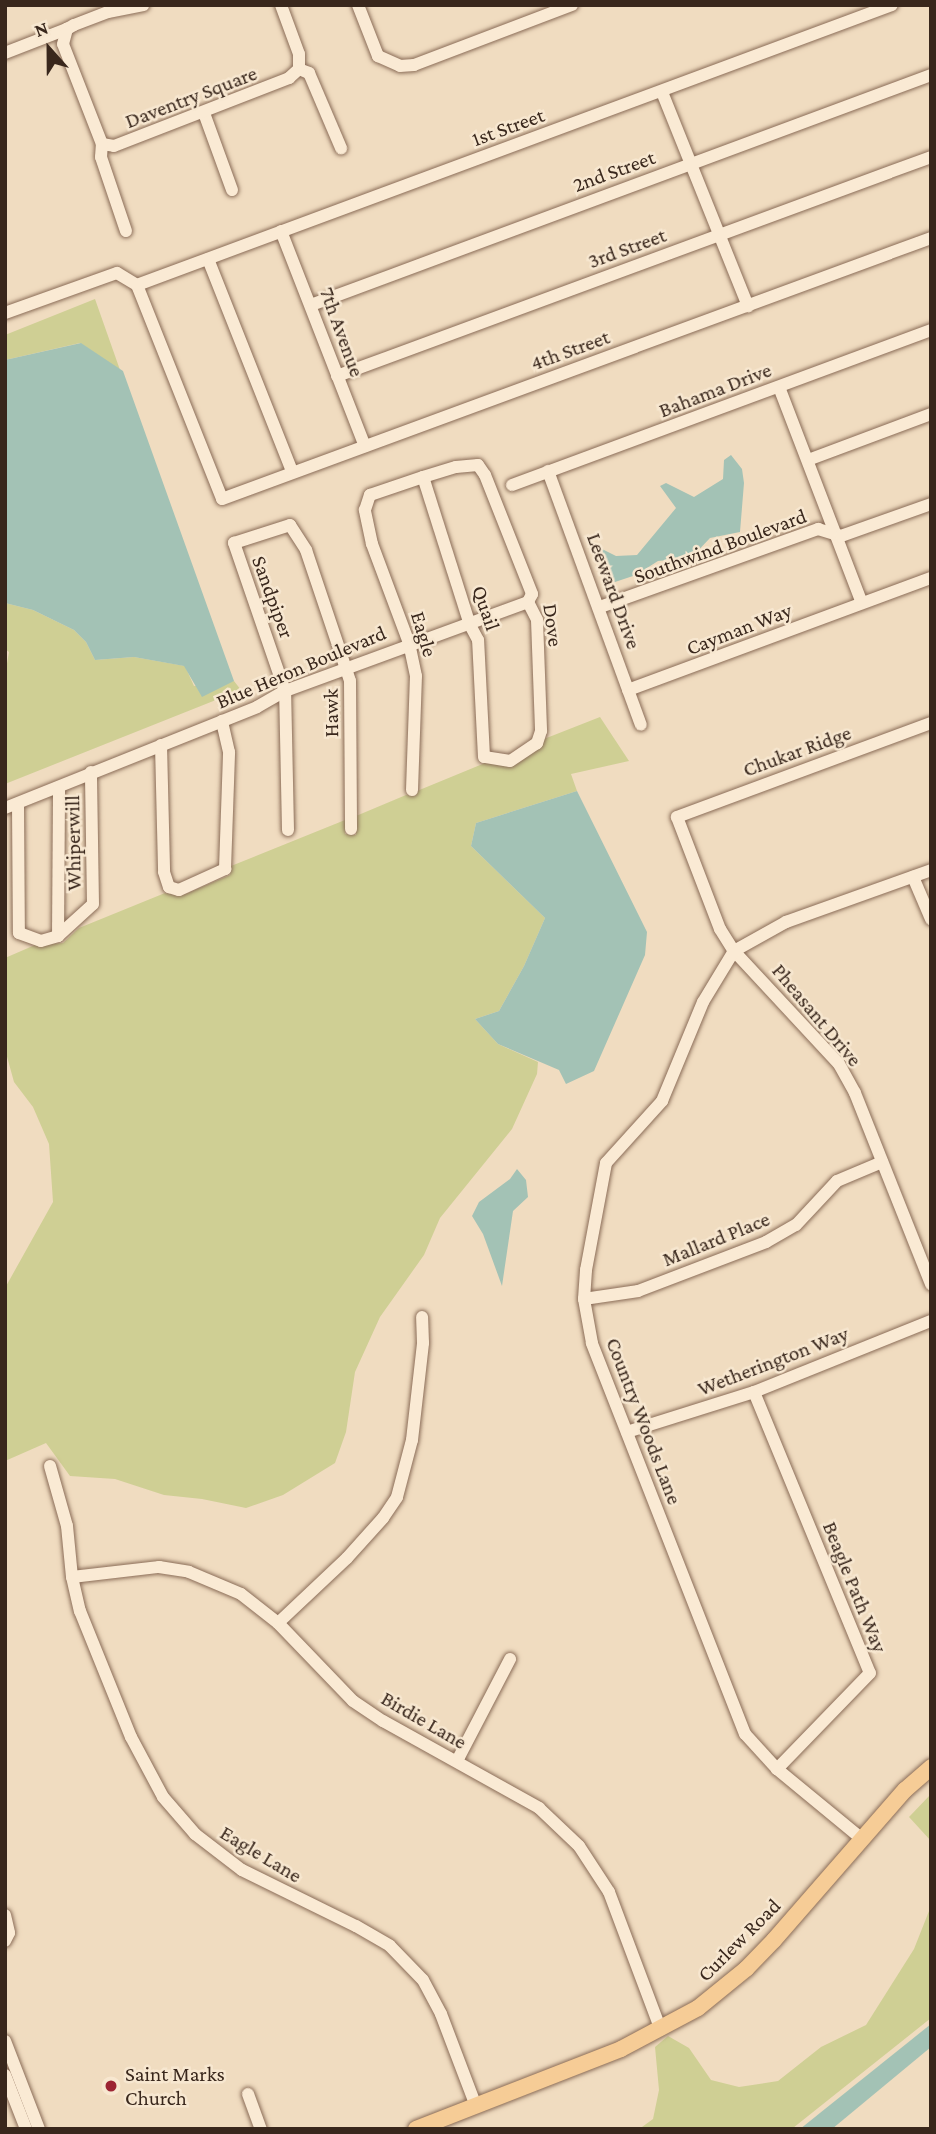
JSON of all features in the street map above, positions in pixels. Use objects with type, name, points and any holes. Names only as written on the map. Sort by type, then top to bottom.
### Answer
[{"type":"main road","name":"Curlew Road","points":[[416,2129],[621,2049],[698,2008],[746,1969],[905,1790],[931,1767]]},
{"type":"street","points":[[5,53],[108,12],[143,5]]},
{"type":"street","points":[[281,5],[296,46],[299,69],[309,73],[341,148]]},
{"type":"street","points":[[358,5],[378,56],[400,66],[414,65],[572,5]]},
{"type":"street","name":"1st Street","points":[[137,285],[892,5]]},
{"type":"street","name":"Daventry Square","points":[[67,29],[63,44],[102,144],[114,146],[204,113],[284,82],[299,69]]},
{"type":"street","name":"2nd Street","points":[[312,305],[931,75]]},
{"type":"street","points":[[662,92],[748,306]]},
{"type":"street","points":[[204,113],[232,190]]},
{"type":"street","points":[[102,144],[101,157],[126,231]]},
{"type":"street","name":"3rd Street","points":[[337,376],[931,158]]},
{"type":"street","name":"7th Avenue","points":[[282,231],[365,446]]},
{"type":"street","name":"4th Street","points":[[137,285],[222,499],[931,238]]},
{"type":"street","points":[[208,258],[292,471]]},
{"type":"street","points":[[5,313],[117,273],[137,285]]},
{"type":"street","name":"Bahama Drive","points":[[512,485],[931,330]]},
{"type":"street","points":[[779,387],[861,601]]},
{"type":"street","points":[[808,460],[931,414]]},
{"type":"street","name":"Dove","points":[[423,477],[456,467],[478,465],[528,579],[532,594],[528,602],[537,620],[541,731],[537,743],[510,761],[484,757]]},
{"type":"street","name":"Leeward Drive","points":[[548,471],[641,725]]},
{"type":"street","name":"Eagle","points":[[411,790],[416,676],[409,643],[372,544],[365,510],[370,495],[423,477]]},
{"type":"street","name":"Quail","points":[[423,477],[470,625],[478,640],[484,757]]},
{"type":"street","name":"Southwind Boulevard","points":[[600,607],[818,529],[838,536],[931,504]]},
{"type":"street","name":"Hawk","points":[[234,543],[290,525],[306,550],[350,681],[351,829]]},
{"type":"street","name":"Sandpiper","points":[[234,543],[285,691],[288,830]]},
{"type":"street","name":"Cayman Way","points":[[628,690],[861,601],[931,578]]},
{"type":"street","name":"Blue Heron Boulevard","points":[[12,806],[91,772],[222,722],[285,691],[409,643],[470,625],[528,602]]},
{"type":"street","points":[[161,745],[164,872],[169,887],[179,890],[225,869],[229,752],[222,722]]},
{"type":"street","name":"Chukar Ridge","points":[[677,817],[931,723]]},
{"type":"street","name":"Whiperwill","points":[[58,936],[93,904],[91,772]]},
{"type":"street","points":[[12,806],[19,933],[41,941],[58,936],[59,787]]},
{"type":"street","name":"Pheasant Drive","points":[[677,817],[705,892],[734,951],[839,1064],[855,1093],[931,1284]]},
{"type":"street","name":"Country Woods Lane","points":[[862,1839],[777,1769],[745,1734],[592,1343],[584,1299],[588,1257],[606,1163],[662,1101],[703,1002],[734,951],[786,922],[931,870]]},
{"type":"street","points":[[913,877],[931,919]]},
{"type":"street","name":"Mallard Place","points":[[584,1299],[638,1291],[766,1241],[796,1225],[837,1181],[882,1162]]},
{"type":"street","points":[[278,1623],[347,1558],[383,1518],[397,1497],[412,1440],[423,1343],[422,1317]]},
{"type":"street","name":"Wetherington Way","points":[[628,1432],[754,1392],[931,1321]]},
{"type":"street","name":"Beagle Path Way","points":[[754,1392],[870,1673],[777,1769]]},
{"type":"street","name":"Eagle Lane","points":[[50,1466],[67,1526],[72,1577],[80,1611],[131,1737],[163,1797],[195,1834],[242,1870],[356,1926],[398,1955],[423,1980],[440,2014],[476,2106]]},
{"type":"street","name":"Birdie Lane","points":[[72,1577],[159,1567],[189,1572],[241,1594],[278,1623],[353,1701],[383,1721],[539,1808],[585,1854],[609,1892],[661,2030]]},
{"type":"street","points":[[457,1761],[510,1659]]},
{"type":"street","points":[[5,1915],[7,1937]]},
{"type":"street","points":[[5,2041],[39,2129]]},
{"type":"street","points":[[5,2075],[26,2129]]},
{"type":"street","points":[[248,2094],[261,2129]]},
{"type":"green space","points":[[95,299],[120,370],[80,343],[5,360],[5,335]]},
{"type":"green space","points":[[5,603],[33,610],[74,630],[86,642],[95,660],[134,657],[185,666],[194,686],[234,681],[241,690],[5,784],[5,675],[9,652],[5,649]]},
{"type":"green space","points":[[600,717],[629,761],[571,774],[577,791],[476,823],[471,846],[545,918],[524,966],[499,1011],[475,1019],[498,1044],[538,1062],[537,1074],[512,1129],[440,1218],[424,1255],[380,1317],[355,1372],[346,1432],[335,1463],[283,1495],[246,1508],[164,1495],[115,1479],[70,1476],[46,1443],[5,1461],[5,1288],[53,1202],[49,1144],[33,1107],[14,1082],[6,1053],[5,958],[35,945],[63,943],[79,928],[165,893],[181,896],[230,875],[231,866],[345,820],[345,834],[356,835],[356,816],[406,795],[416,796],[417,791],[485,763],[513,766],[540,748],[544,739]]},
{"type":"green space","points":[[931,1794],[931,1841],[909,1817]]},
{"type":"green space","points":[[931,1906],[931,2018],[793,2128],[627,2129],[642,2127],[653,2119],[659,2090],[655,2047],[668,2036],[689,2048],[711,2080],[739,2087],[778,2081],[821,2047],[866,2025],[914,1949]]},
{"type":"shaded area","points":[[81,343],[123,371],[234,681],[202,697],[184,666],[134,657],[95,660],[86,642],[74,630],[33,610],[5,603],[5,360]]},
{"type":"shaded area","points":[[731,455],[742,469],[744,483],[740,532],[710,538],[691,558],[658,561],[636,575],[612,583],[600,548],[616,556],[637,555],[676,508],[660,486],[666,483],[694,497],[723,479],[724,460]]},
{"type":"shaded area","points":[[577,791],[647,932],[645,955],[594,1071],[566,1084],[559,1070],[498,1044],[475,1019],[499,1011],[524,966],[545,918],[471,846],[476,823]]},
{"type":"shaded area","points":[[517,1169],[526,1180],[528,1197],[513,1211],[502,1286],[483,1234],[472,1216],[479,1202],[510,1179]]},
{"type":"shaded area","points":[[931,2024],[931,2047],[832,2129],[800,2129]]},
{"type":"place","name":"Saint Marks Church","points":[[111,2086]]}]
